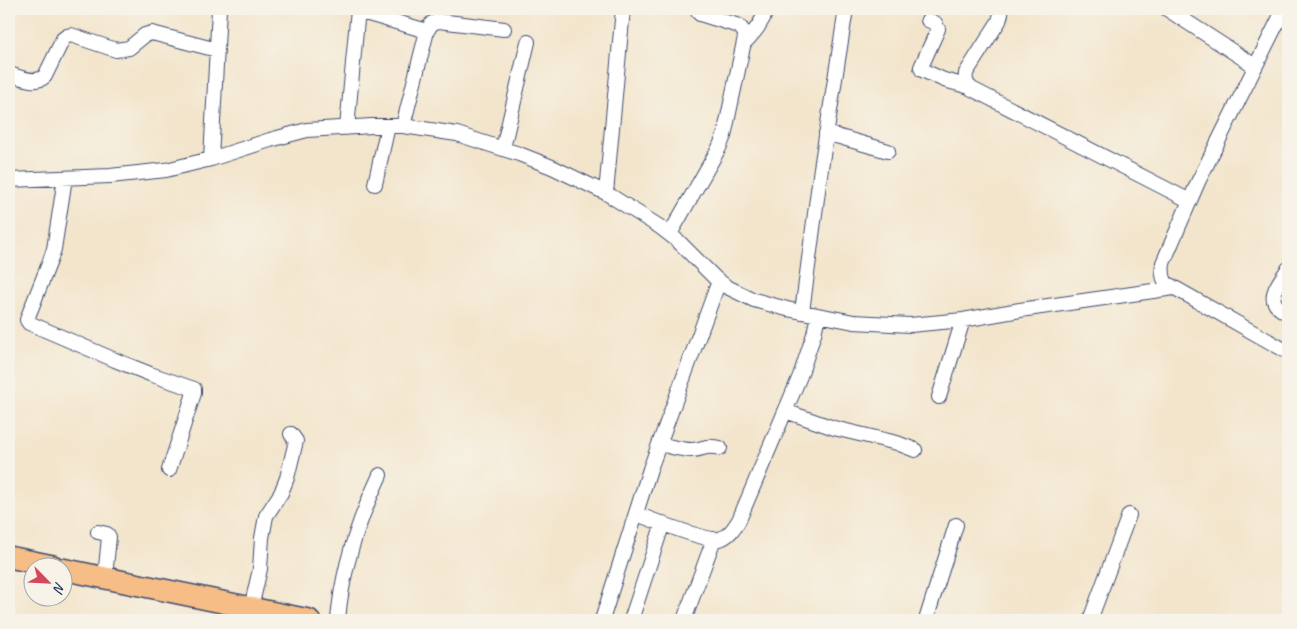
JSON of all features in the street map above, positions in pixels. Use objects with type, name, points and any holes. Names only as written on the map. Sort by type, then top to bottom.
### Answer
[{"type":"highway","points":[[9,558],[22,560]]},
{"type":"highway","points":[[72,570],[310,620]]},
{"type":"street","points":[[211,159],[219,9]]},
{"type":"street","points":[[606,193],[623,9]]},
{"type":"street","points":[[670,234],[724,136],[744,43],[745,33],[739,26],[700,14],[696,9]]},
{"type":"street","points":[[744,43],[754,33],[767,9]]},
{"type":"street","points":[[802,312],[826,133],[846,9]]},
{"type":"street","points":[[970,87],[965,79],[966,74],[999,21],[1000,9]]},
{"type":"street","points":[[1167,9],[1255,66]]},
{"type":"street","points":[[1284,9],[1190,201],[1163,263],[1163,278],[1166,283],[1174,288],[1288,352]]},
{"type":"street","points":[[347,128],[358,10],[427,31]]},
{"type":"street","points":[[928,20],[935,23],[938,29],[921,66],[922,70],[944,80],[970,87],[1190,201]]},
{"type":"street","points":[[403,126],[427,31],[432,23],[439,21],[504,29]]},
{"type":"street","points":[[9,74],[36,80],[42,79],[63,39],[71,35],[116,50],[129,48],[145,35],[152,33],[217,50]]},
{"type":"street","points":[[503,148],[528,42]]},
{"type":"street","points":[[375,184],[388,126]]},
{"type":"street","points":[[9,180],[110,176],[166,170],[211,159],[295,133],[332,128],[403,126],[457,134],[503,148],[552,167],[606,193],[670,234],[707,271],[719,281],[741,294],[754,300],[802,312],[854,322],[910,324],[963,320],[1174,288]]},
{"type":"street","points":[[826,133],[888,151]]},
{"type":"street","points":[[65,178],[54,249],[27,320],[29,323],[115,360],[194,389],[169,470]]},
{"type":"street","points":[[1288,269],[1280,281],[1274,296],[1274,302],[1288,314]]},
{"type":"street","points":[[602,620],[659,444],[719,281]]},
{"type":"street","points":[[636,514],[698,536],[714,539],[729,534],[739,520],[800,376],[818,315]]},
{"type":"street","points":[[939,397],[963,320]]},
{"type":"street","points":[[785,411],[834,428],[897,443],[915,450]]},
{"type":"street","points":[[251,608],[260,569],[266,516],[281,493],[294,451],[296,441],[291,434]]},
{"type":"street","points":[[659,444],[688,450],[695,450],[706,446],[720,448]]},
{"type":"street","points":[[338,620],[352,542],[380,475]]},
{"type":"street","points":[[1090,620],[1129,515]]},
{"type":"street","points":[[631,620],[663,523]]},
{"type":"street","points":[[926,620],[956,524]]},
{"type":"street","points":[[98,532],[107,534],[109,537],[105,577]]},
{"type":"street","points":[[684,620],[714,539]]}]
